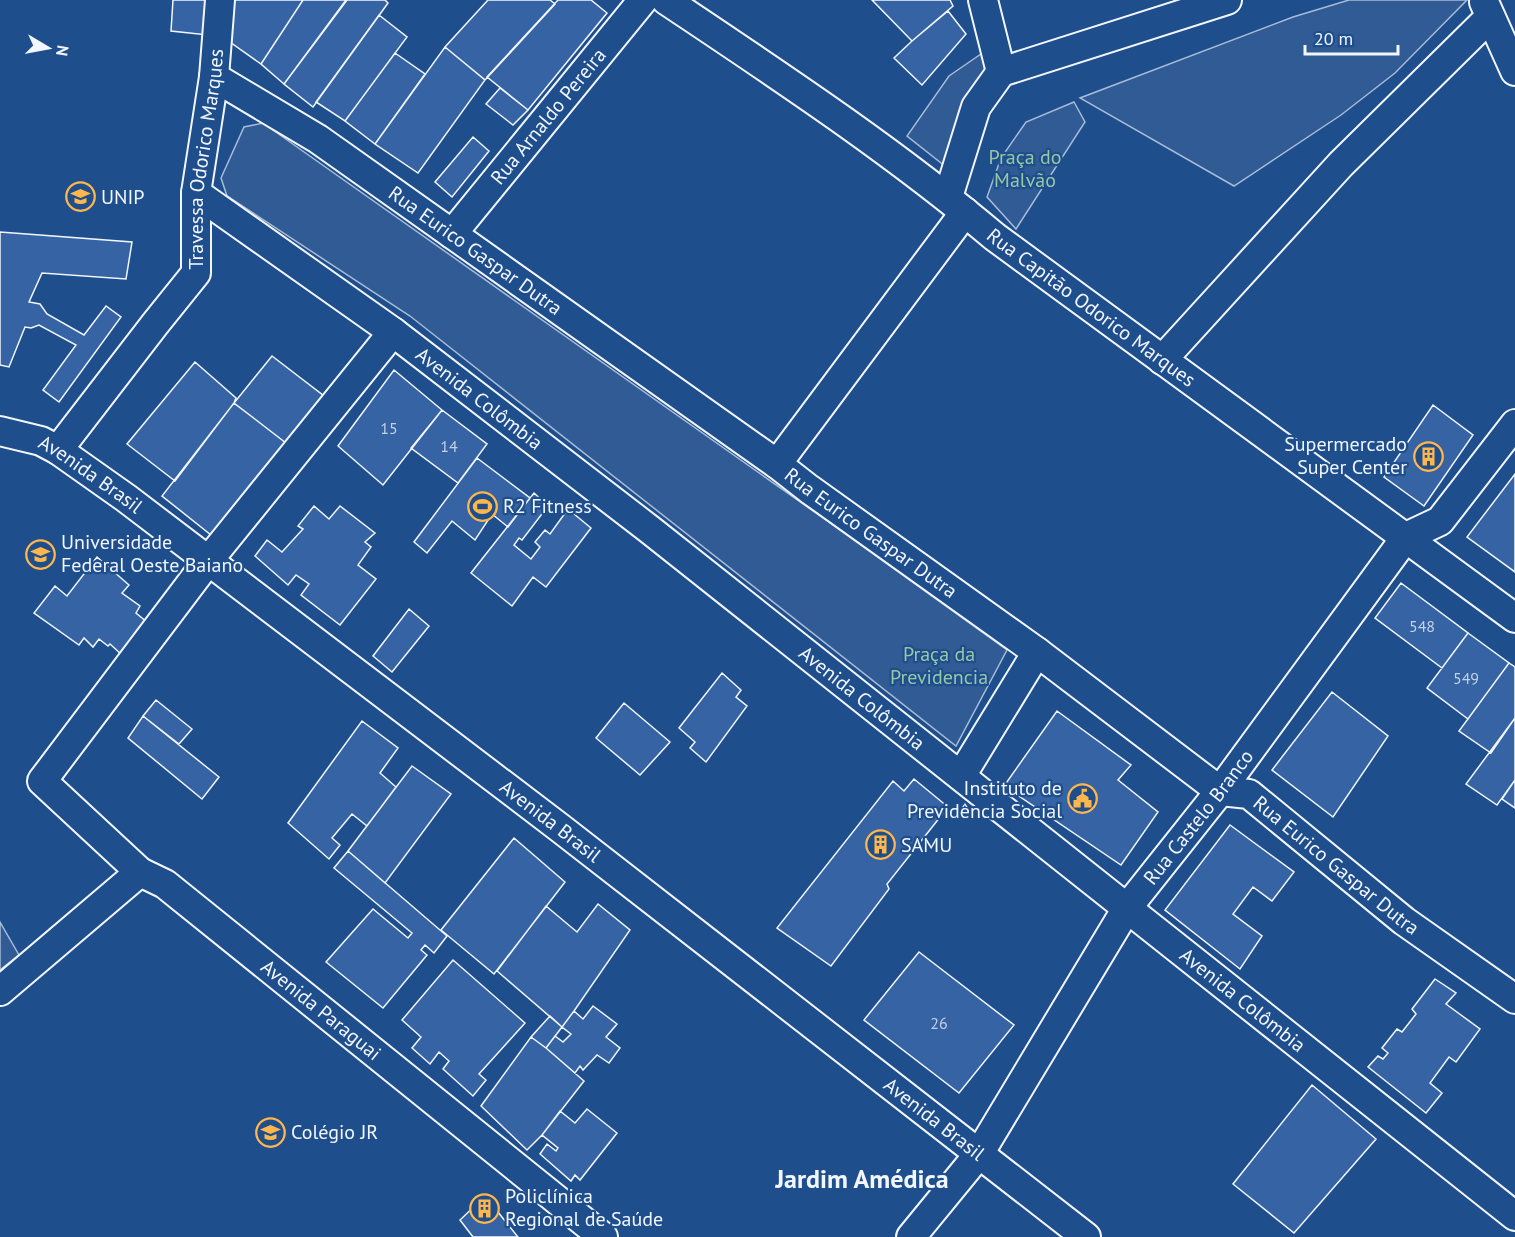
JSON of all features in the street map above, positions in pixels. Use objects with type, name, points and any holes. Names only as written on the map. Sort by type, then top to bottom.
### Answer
[{"type":"street","name":"Travessa Odorico Marques","points":[[58,450],[196,273],[196,193],[214,77],[220,0]]},
{"type":"street","name":"Rua Arnaldo Pereira","points":[[452,234],[643,0]]},
{"type":"street","name":"Rua Capitão Odorico Marques","points":[[666,0],[825,106],[957,205],[995,237],[1515,618]]},
{"type":"street","points":[[983,0],[1001,72]]},
{"type":"street","points":[[777,464],[957,205],[976,107],[1001,72],[1227,0]]},
{"type":"street","points":[[1162,360],[1487,8],[1515,71]]},
{"type":"street","name":"Rua Eurico Gaspar Dutra","points":[[214,77],[318,139],[777,464],[808,489],[1037,652],[1220,791],[1249,794],[1404,921],[1515,999]]},
{"type":"street","name":"Avenida Colômbia","points":[[196,193],[393,332],[658,536],[1515,1216]]},
{"type":"street","points":[[208,561],[393,332]]},
{"type":"street","name":"Rua Castelo Branco","points":[[911,1237],[979,1154],[1127,908],[1220,791],[1406,537],[1440,521],[1515,424]]},
{"type":"street","name":"Avenida Brasil","points":[[0,431],[41,441],[58,450],[126,498],[560,828],[1086,1237]]},
{"type":"street","name":"Avenida Paraguai","points":[[208,561],[42,781],[140,872],[165,884],[603,1237]]},
{"type":"street","points":[[961,776],[1037,652]]},
{"type":"street","points":[[0,991],[140,872]]},
{"type":"shaded area","points":[[1349,0],[1467,0],[1395,73],[1341,115],[1234,186],[1080,98],[1293,17]]},
{"type":"shaded area","name":"Praça do Malvão","points":[[994,45],[955,174],[907,136],[949,76]]},
{"type":"shaded area","name":"Praça do Malvão","points":[[1074,102],[1085,122],[1016,229],[987,197],[1001,158],[1026,122]]},
{"type":"shaded area","name":"Praça da Previdencia","points":[[263,123],[1007,650],[956,746],[410,316],[227,196],[221,178],[244,127]]},
{"type":"shaded area","points":[[0,922],[19,955],[0,970]]},
{"type":"building","points":[[173,0],[212,0],[208,35],[171,31]]},
{"type":"building","points":[[232,0],[303,0],[261,64],[227,40]]},
{"type":"building","points":[[303,0],[346,0],[284,84],[261,64]]},
{"type":"building","points":[[347,0],[385,0],[388,3],[313,107],[284,84]]},
{"type":"building","points":[[488,0],[550,0],[555,4],[485,80],[445,47]]},
{"type":"building","points":[[558,0],[591,0],[607,13],[528,110],[487,77]]},
{"type":"building","points":[[872,0],[950,0],[953,6],[912,41]]},
{"type":"building","points":[[948,11],[966,34],[922,85],[894,58]]},
{"type":"building","points":[[379,15],[407,37],[345,121],[316,102]]},
{"type":"building","points":[[445,47],[485,80],[418,173],[375,144]]},
{"type":"building","points":[[395,53],[425,74],[375,144],[345,121]]},
{"type":"building","points":[[500,88],[528,110],[513,125],[486,104]]},
{"type":"building","points":[[473,137],[489,151],[452,197],[435,182]]},
{"type":"building","points":[[0,232],[132,242],[126,279],[42,273],[29,302],[40,304],[47,314],[84,335],[106,306],[121,317],[59,402],[43,390],[76,345],[39,325],[31,328],[25,327],[9,367],[0,365]]},
{"type":"building","points":[[272,356],[324,396],[286,443],[234,403]]},
{"type":"building","points":[[195,362],[236,398],[175,481],[127,444]]},
{"type":"building","points":[[394,370],[442,410],[383,485],[338,446]]},
{"type":"building","points":[[234,403],[286,443],[211,535],[162,496]]},
{"type":"building","name":"Supermercado Super Center","points":[[1433,405],[1473,435],[1424,506],[1384,477]]},
{"type":"building","points":[[442,410],[487,444],[458,483],[411,448]]},
{"type":"building","name":"R2 Fitness","points":[[477,458],[530,498],[508,527],[492,514],[475,540],[452,521],[427,553],[414,542]]},
{"type":"building","points":[[1515,474],[1515,572],[1467,537]]},
{"type":"building","points":[[534,493],[548,506],[522,540],[519,538],[514,545],[531,559],[540,547],[535,542],[545,530],[550,534],[568,509],[591,528],[546,587],[533,577],[512,606],[471,573]]},
{"type":"building","points":[[314,506],[329,519],[340,506],[375,533],[365,542],[371,547],[358,565],[376,579],[340,625],[301,595],[309,584],[296,575],[288,585],[255,556],[267,540],[282,552],[303,529],[298,526]]},
{"type":"building","points":[[97,557],[129,585],[122,593],[140,606],[136,613],[147,622],[122,655],[110,644],[108,646],[99,639],[93,647],[84,638],[79,645],[34,613],[55,586],[67,596]]},
{"type":"building","points":[[1401,583],[1468,633],[1442,668],[1375,618]]},
{"type":"building","points":[[409,609],[429,626],[392,672],[373,656]]},
{"type":"building","points":[[1468,633],[1509,663],[1468,719],[1427,688]]},
{"type":"building","points":[[1509,663],[1515,667],[1515,718],[1491,753],[1459,731]]},
{"type":"building","points":[[722,673],[741,690],[736,697],[747,706],[706,762],[690,748],[695,742],[679,728]]},
{"type":"building","points":[[1332,692],[1388,736],[1333,817],[1272,770]]},
{"type":"building","points":[[156,700],[192,729],[179,744],[143,716]]},
{"type":"building","points":[[624,703],[670,742],[640,775],[596,738]]},
{"type":"building","name":"Instituto de Previdência Social","points":[[1057,711],[1131,765],[1118,780],[1158,812],[1121,865],[1004,786]]},
{"type":"building","points":[[143,716],[219,777],[202,799],[128,738]]},
{"type":"building","points":[[1515,718],[1515,780],[1497,805],[1466,784]]},
{"type":"building","points":[[362,721],[398,748],[380,773],[396,787],[367,826],[352,814],[332,838],[340,845],[329,859],[288,823]]},
{"type":"building","points":[[412,766],[451,794],[385,883],[348,851]]},
{"type":"building","name":"SAMU","points":[[914,779],[948,807],[887,884],[889,889],[831,966],[777,928],[893,781],[904,791]]},
{"type":"building","points":[[1515,780],[1515,808],[1502,799]]},
{"type":"building","points":[[1230,825],[1294,872],[1272,901],[1253,887],[1233,914],[1262,936],[1240,969],[1165,910]]},
{"type":"building","points":[[514,838],[565,882],[494,974],[441,930]]},
{"type":"building","points":[[348,851],[447,936],[434,953],[425,945],[421,950],[427,955],[383,1008],[326,962],[373,909],[408,938],[412,933],[334,868]]},
{"type":"building","points":[[598,904],[630,930],[562,1027],[497,971],[546,906],[577,932]]},
{"type":"building","points":[[919,952],[1014,1025],[959,1093],[864,1020]]},
{"type":"building","points":[[453,960],[525,1023],[479,1074],[486,1080],[473,1096],[443,1069],[449,1061],[439,1052],[430,1064],[412,1048],[421,1037],[402,1020]]},
{"type":"building","points":[[1435,979],[1456,993],[1446,1004],[1480,1029],[1456,1062],[1449,1057],[1430,1083],[1442,1093],[1426,1113],[1368,1067],[1378,1056],[1383,1059],[1388,1053],[1382,1048],[1397,1029],[1402,1032],[1416,1014],[1412,1009]]},
{"type":"building","points":[[593,1006],[617,1024],[606,1037],[620,1048],[609,1063],[597,1055],[583,1070],[580,1066],[575,1073],[546,1048],[555,1036],[563,1042],[571,1034],[562,1027],[574,1011],[583,1019]]},
{"type":"building","points":[[550,1016],[562,1027],[546,1048],[531,1037]]},
{"type":"building","points":[[531,1037],[584,1081],[542,1135],[527,1150],[481,1106]]},
{"type":"building","points":[[1312,1085],[1376,1139],[1294,1233],[1233,1184]]},
{"type":"building","points":[[587,1109],[617,1133],[580,1180],[575,1175],[571,1181],[540,1154],[547,1144],[556,1151],[558,1148],[542,1135],[560,1111],[575,1123]]},
{"type":"building","name":"Policlínica Regional de Saúde","points":[[485,1196],[518,1237],[473,1237],[460,1220]]},
{"type":"place","name":"UNIP","points":[[80,197]]},
{"type":"place","name":"Supermercado Super Center","points":[[1428,456]]},
{"type":"place","name":"R2 Fitness","points":[[482,506]]},
{"type":"place","name":"Universidade Federal Oeste Baiano","points":[[40,554]]},
{"type":"place","name":"Instituto de Previdência Social","points":[[1083,799]]},
{"type":"place","name":"SAMU","points":[[880,845]]},
{"type":"place","name":"Colégio JR","points":[[270,1132]]},
{"type":"place","name":"Policlínica Regional de Saúde","points":[[484,1208]]},
{"type":"district","name":"Jardim Amédica","points":[[862,1179]]}]
